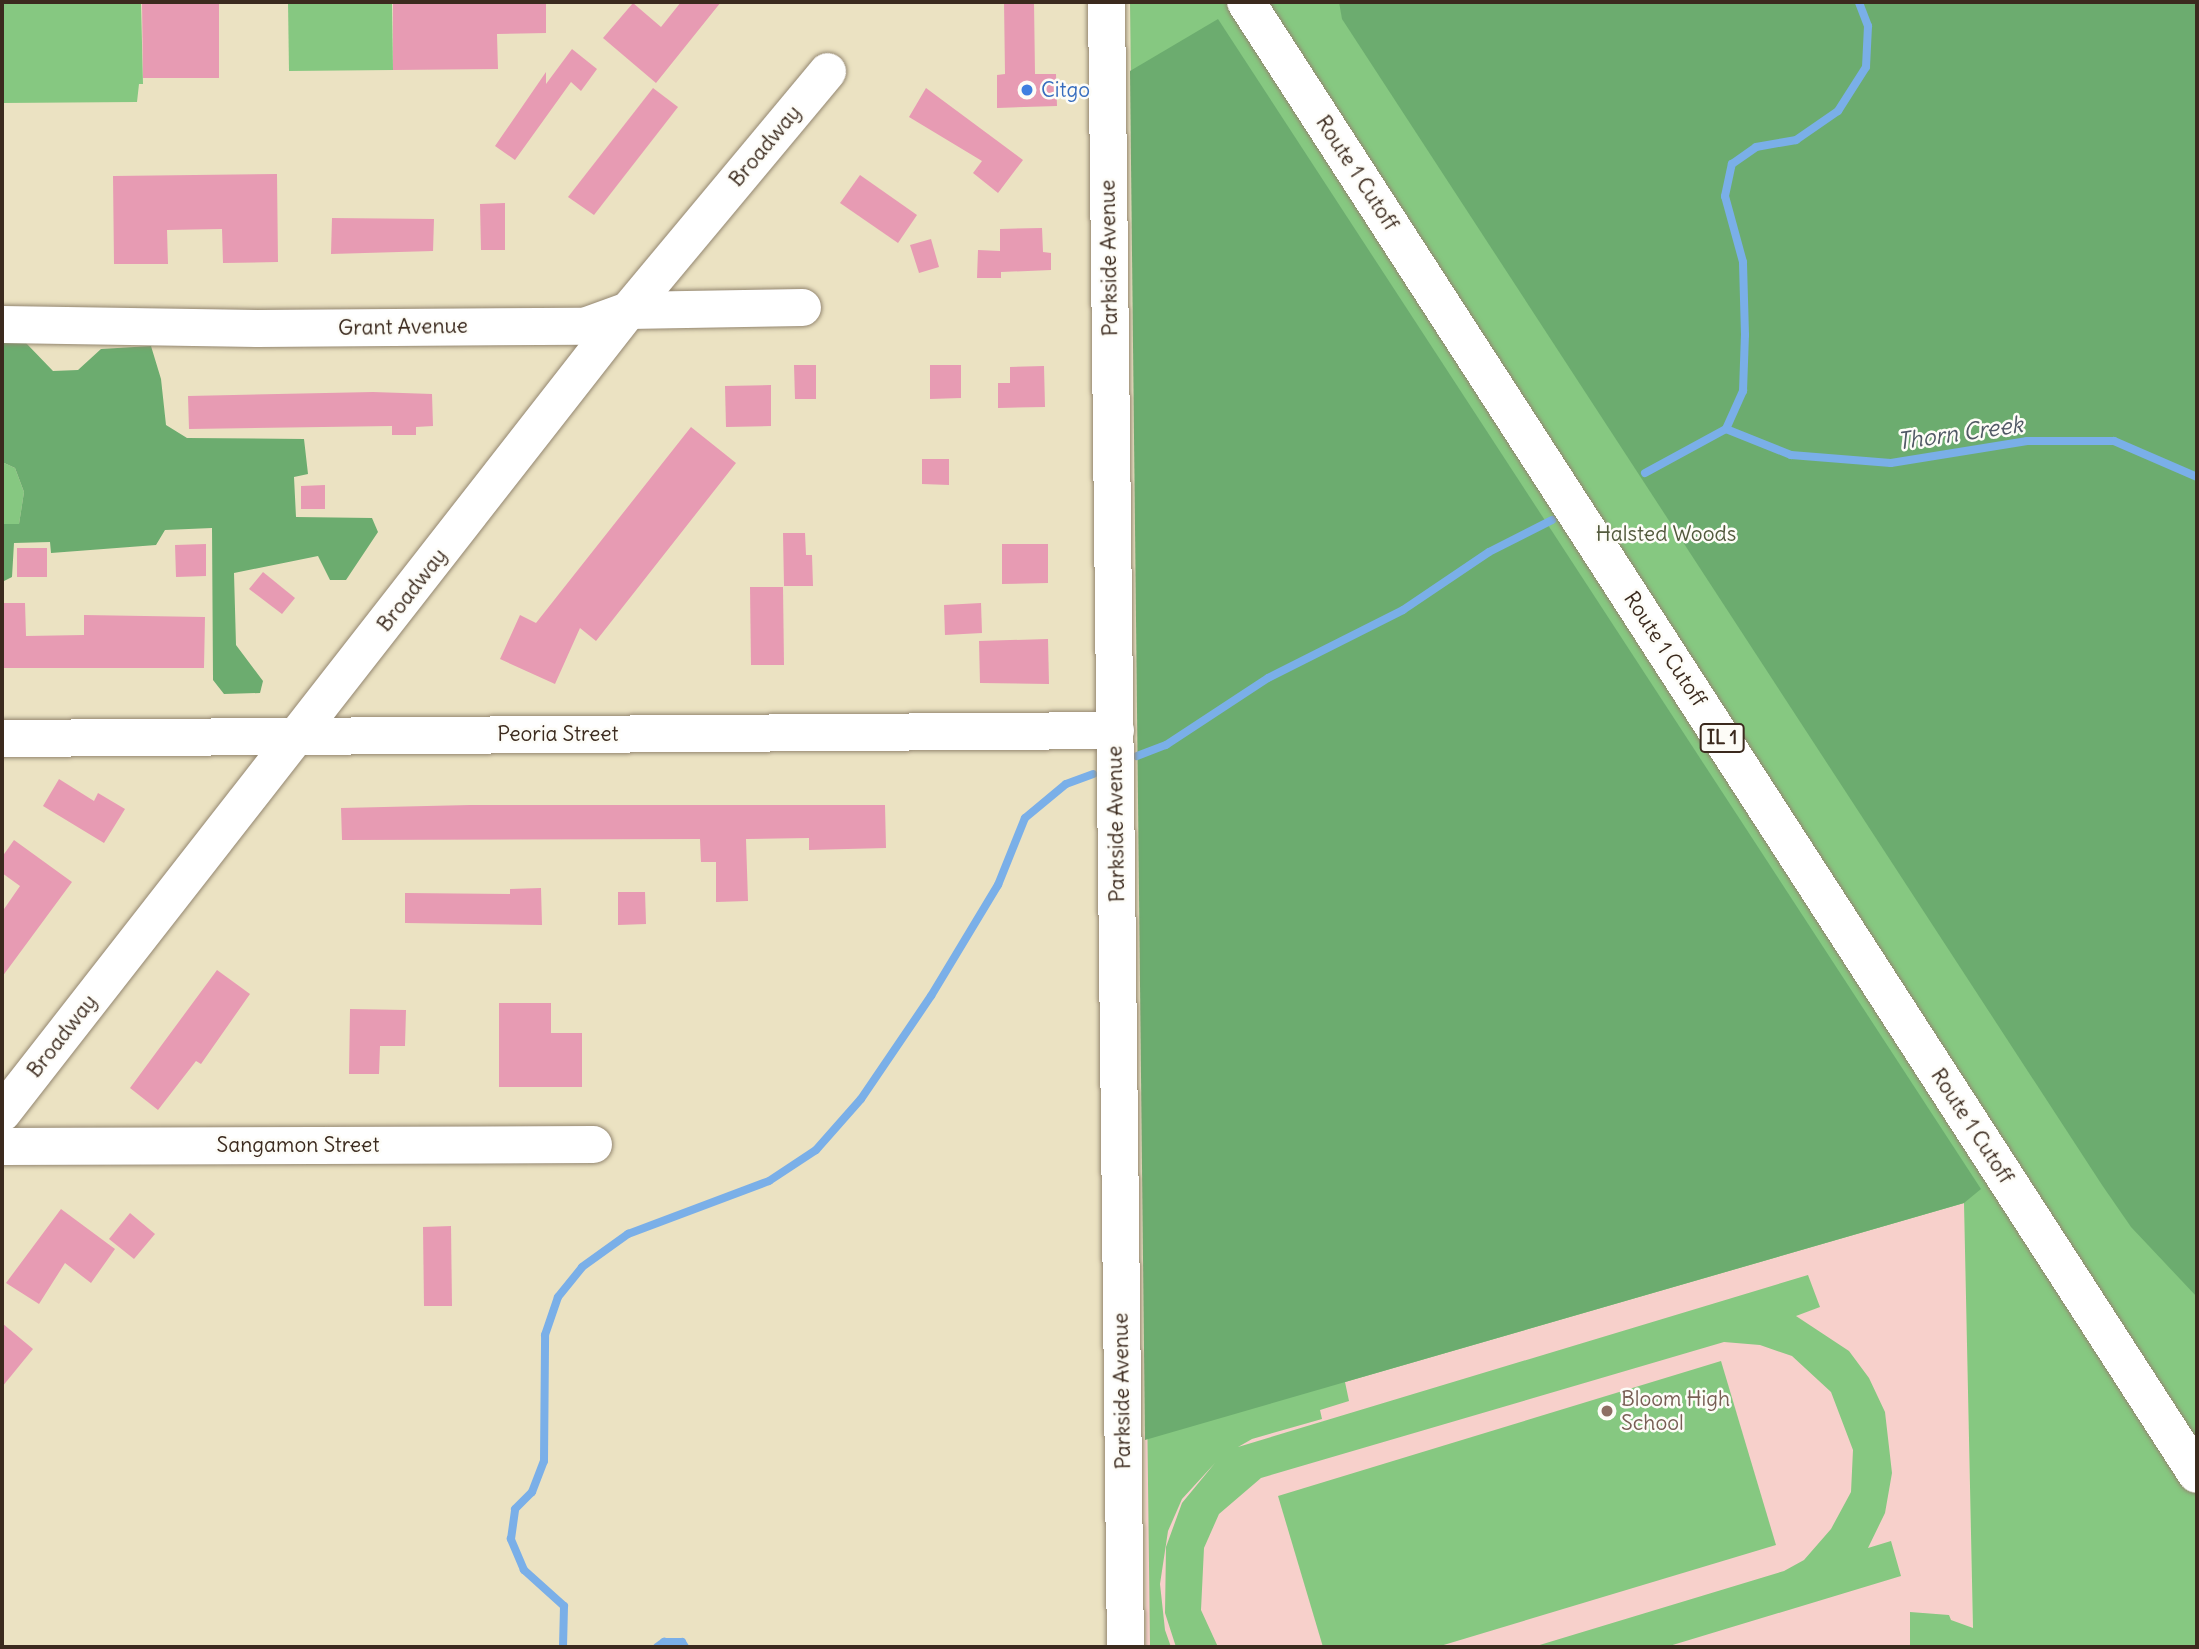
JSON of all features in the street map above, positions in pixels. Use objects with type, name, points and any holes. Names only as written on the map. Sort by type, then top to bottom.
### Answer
[{"type":"main road","name":"Route 1 Cutoff","points":[[1245,2],[2197,1474]]},
{"type":"main road","points":[[1268,2],[1276,48]]},
{"type":"street","name":"Parkside Avenue","points":[[1106,2],[1125,1647]]},
{"type":"street","name":"Broadway","points":[[2,1112],[300,736],[628,310],[827,71]]},
{"type":"street","name":"Grant Avenue","points":[[2,324],[584,326],[628,310],[802,307]]},
{"type":"street","name":"Peoria Street","points":[[2,738],[1115,730]]},
{"type":"street","name":"Sangamon Street","points":[[2,1146],[593,1144]]},
{"type":"shaded area","name":"Bloom High School","points":[[1964,1203],[1973,1647],[1146,1647],[1145,1440]]},
{"type":"green space","points":[[2,2],[141,2],[143,84],[139,84],[137,102],[2,103]]},
{"type":"green space","points":[[288,2],[392,2],[393,70],[289,71]]},
{"type":"green space","name":"Halsted Woods","points":[[1130,2],[2197,2],[2197,1647],[1910,1647],[1910,1612],[1949,1615],[1951,1620],[1973,1628],[1964,1203],[1345,1382],[1349,1401],[1320,1410],[1322,1419],[1252,1439],[1238,1447],[1808,1275],[1820,1307],[1796,1316],[1849,1351],[1869,1378],[1885,1412],[1892,1473],[1885,1513],[1868,1548],[1891,1541],[1901,1576],[1666,1647],[1533,1647],[1784,1571],[1804,1560],[1831,1529],[1851,1492],[1853,1450],[1831,1392],[1792,1356],[1760,1345],[1724,1342],[1261,1478],[1219,1514],[1204,1548],[1201,1610],[1218,1647],[1176,1647],[1165,1613],[1166,1547],[1182,1503],[1215,1463],[1182,1499],[1168,1531],[1160,1584],[1165,1630],[1171,1647],[1150,1647]]},
{"type":"green space","points":[[1339,2],[2197,2],[2197,1297],[2131,1227],[2102,1185],[1342,19]]},
{"type":"green space","points":[[1218,19],[1981,1189],[1964,1203],[1145,1440],[1130,71]]},
{"type":"green space","points":[[2,342],[26,343],[53,371],[78,370],[101,349],[151,346],[161,379],[166,425],[187,438],[304,439],[308,474],[294,477],[296,517],[372,518],[378,532],[346,580],[330,580],[318,556],[234,573],[236,645],[263,681],[260,693],[224,694],[213,680],[212,528],[165,530],[156,545],[51,553],[50,542],[14,543],[12,577],[2,582],[2,524],[19,524],[24,492],[15,468],[2,462]]},
{"type":"green space","points":[[2,462],[15,468],[24,492],[19,524],[2,524]]},
{"type":"green space","points":[[1721,1361],[1776,1545],[1437,1647],[1323,1647],[1278,1496]]},
{"type":"building","points":[[142,2],[219,2],[219,78],[143,78]]},
{"type":"building","points":[[393,2],[546,2],[546,33],[497,34],[498,69],[393,70]]},
{"type":"building","points":[[681,2],[721,2],[656,83],[603,38],[633,3],[661,27]]},
{"type":"building","points":[[1004,2],[1034,2],[1035,74],[1056,74],[1057,106],[997,108],[997,75],[1005,74]]},
{"type":"building","points":[[572,49],[597,69],[581,91],[571,82],[515,160],[495,146],[546,72],[546,84]]},
{"type":"building","points":[[653,88],[678,107],[594,215],[568,197]]},
{"type":"building","points":[[926,88],[1023,160],[998,193],[973,173],[982,161],[909,117]]},
{"type":"building","points":[[277,174],[278,262],[223,263],[222,229],[167,230],[168,264],[114,264],[113,176]]},
{"type":"building","points":[[860,175],[917,215],[898,243],[840,203]]},
{"type":"building","points":[[505,203],[505,250],[481,250],[480,204]]},
{"type":"building","points":[[332,218],[434,219],[433,251],[331,254]]},
{"type":"building","points":[[1042,228],[1043,252],[1051,253],[1051,270],[1001,272],[1001,278],[977,278],[978,250],[1000,251],[1000,229]]},
{"type":"building","points":[[931,239],[939,267],[919,273],[910,245]]},
{"type":"building","points":[[794,365],[816,365],[816,399],[795,399]]},
{"type":"building","points":[[930,365],[961,365],[961,398],[930,399]]},
{"type":"building","points":[[1044,366],[1045,407],[998,408],[998,383],[1010,383],[1010,367]]},
{"type":"building","points":[[771,385],[771,426],[726,427],[725,386]]},
{"type":"building","points":[[373,392],[432,394],[433,426],[416,427],[416,435],[392,435],[392,426],[189,429],[188,396]]},
{"type":"building","points":[[691,427],[736,463],[596,641],[580,628],[555,684],[500,659],[520,615],[536,623]]},
{"type":"building","points":[[922,459],[949,459],[949,485],[922,484]]},
{"type":"building","points":[[325,485],[325,509],[301,509],[301,486]]},
{"type":"building","points":[[783,533],[805,533],[806,555],[812,555],[813,586],[784,586]]},
{"type":"building","points":[[206,544],[206,576],[176,577],[175,545]]},
{"type":"building","points":[[1002,544],[1048,544],[1048,583],[1002,584]]},
{"type":"building","points":[[17,548],[47,548],[47,577],[17,577]]},
{"type":"building","points":[[263,572],[295,598],[282,614],[249,589]]},
{"type":"building","points":[[750,587],[783,587],[784,665],[751,665]]},
{"type":"building","points":[[2,603],[25,603],[26,636],[84,635],[84,615],[205,617],[204,668],[3,668]]},
{"type":"building","points":[[981,603],[982,633],[945,635],[944,605]]},
{"type":"building","points":[[1048,639],[1049,684],[980,683],[979,641]]},
{"type":"building","points":[[59,779],[94,801],[98,793],[125,809],[104,843],[43,806]]},
{"type":"building","points":[[470,805],[885,805],[886,848],[809,850],[809,838],[746,839],[748,901],[716,902],[716,862],[701,862],[700,839],[342,840],[341,808]]},
{"type":"building","points":[[14,840],[72,882],[2,977],[2,912],[20,886],[2,873],[2,857]]},
{"type":"building","points":[[541,888],[542,925],[405,923],[405,893],[510,894],[510,889]]},
{"type":"building","points":[[618,892],[645,892],[646,924],[618,925]]},
{"type":"building","points":[[217,970],[250,994],[201,1064],[196,1061],[158,1110],[130,1088]]},
{"type":"building","points":[[499,1003],[551,1003],[551,1033],[582,1033],[582,1087],[499,1087]]},
{"type":"building","points":[[350,1009],[406,1010],[405,1046],[380,1046],[379,1074],[349,1074]]},
{"type":"building","points":[[61,1209],[115,1249],[91,1283],[65,1263],[39,1304],[6,1283]]},
{"type":"building","points":[[130,1213],[155,1234],[134,1259],[109,1239]]},
{"type":"building","points":[[451,1226],[452,1306],[424,1306],[423,1227]]},
{"type":"building","points":[[2,1323],[33,1349],[2,1387]]},
{"type":"waterway","points":[[1645,473],[1726,429],[1743,391],[1745,335],[1743,262],[1725,196],[1732,164],[1756,147],[1796,140],[1838,111],[1866,67],[1868,26],[1859,2]]},
{"type":"waterway","name":"Thorn Creek","points":[[1726,429],[1791,455],[1891,463],[2027,441],[2114,441],[2197,477]]},
{"type":"waterway","points":[[1137,756],[1166,745],[1268,678],[1403,610],[1489,552],[1552,520]]},
{"type":"waterway","points":[[563,1647],[564,1606],[524,1570],[511,1539],[515,1509],[532,1492],[544,1461],[545,1335],[558,1297],[582,1267],[628,1234],[769,1181],[816,1150],[861,1099],[931,996],[998,885],[1025,818],[1066,784],[1093,774]]},
{"type":"waterway","points":[[657,1647],[664,1642],[682,1642],[685,1647]]},
{"type":"place","name":"Citgo","points":[[1027,90]]},
{"type":"place","name":"Bloom High School","points":[[1607,1411]]}]
